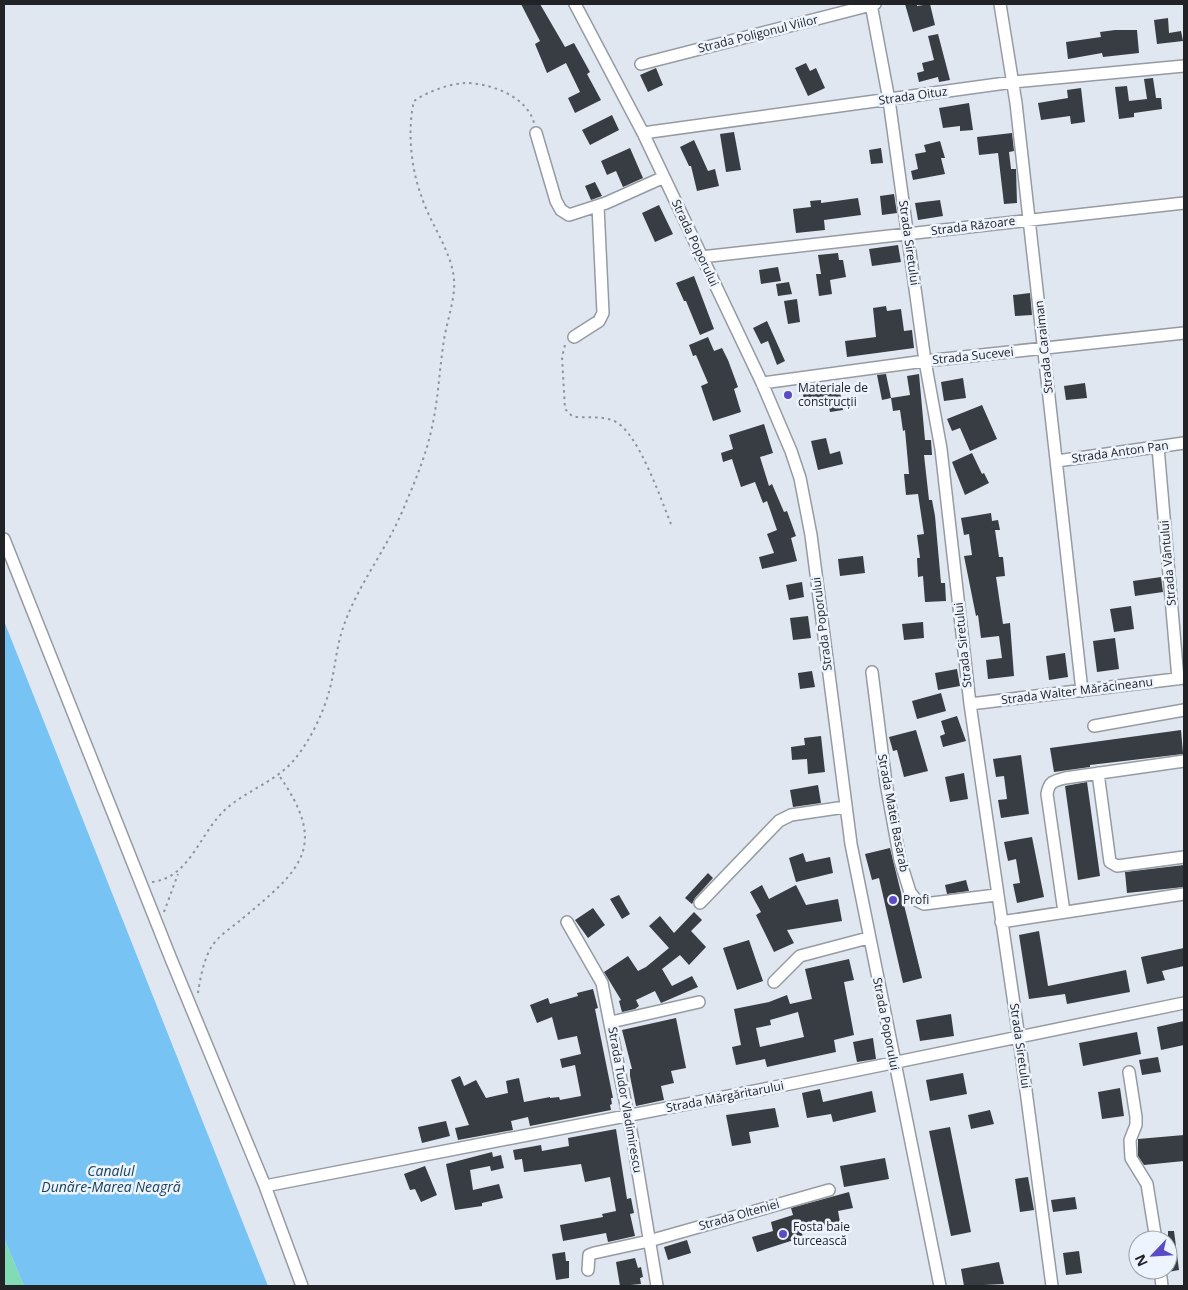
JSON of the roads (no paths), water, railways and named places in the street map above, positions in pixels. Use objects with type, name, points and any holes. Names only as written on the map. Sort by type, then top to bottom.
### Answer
[{"type":"street","name":"Strada Poporului","points":[[575,4],[643,133],[762,383],[791,451],[807,511],[845,807],[868,938],[940,1286]]},
{"type":"street","name":"Strada Poligonul Viilor","points":[[641,64],[872,4]]},
{"type":"street","name":"Strada Siretului","points":[[872,4],[889,100],[925,360],[941,449],[970,704],[996,894],[1019,1038],[1052,1286]]},
{"type":"street","name":"Strada Caraiman","points":[[1000,4],[1014,82],[1082,691]]},
{"type":"street","name":"Strada Oituz","points":[[643,133],[1014,82],[1184,66]]},
{"type":"street","points":[[536,133],[552,190],[561,210],[568,215],[598,206],[664,177]]},
{"type":"street","name":"Strada Răzoare","points":[[701,258],[907,233],[1184,203]]},
{"type":"street","points":[[574,337],[599,321],[603,313],[598,206]]},
{"type":"street","name":"Strada Sucevei","points":[[762,383],[925,360],[1184,332]]},
{"type":"street","name":"Strada Anton Pan","points":[[1057,460],[1184,444]]},
{"type":"street","name":"Strada Vântului","points":[[1158,447],[1181,678]]},
{"type":"street","points":[[4,539],[195,1018],[265,1186],[302,1286]]},
{"type":"street","name":"Strada Matei Basarab","points":[[872,672],[886,783],[900,860],[910,892],[916,900],[924,904],[996,894]]},
{"type":"street","name":"Strada Walter Mărăcineanu","points":[[970,704],[1181,678]]},
{"type":"street","points":[[1094,726],[1184,710]]},
{"type":"street","points":[[1064,912],[1047,794],[1048,786],[1059,780],[1184,761]]},
{"type":"street","points":[[1098,774],[1110,862],[1117,866],[1184,857]]},
{"type":"street","points":[[700,903],[779,821],[791,815],[845,807]]},
{"type":"street","points":[[1001,922],[1184,894]]},
{"type":"street","name":"Strada Tudor Vladimirescu","points":[[567,922],[602,984],[628,1115],[657,1286]]},
{"type":"street","points":[[774,982],[800,956],[868,938]]},
{"type":"street","points":[[611,1022],[699,1002]]},
{"type":"street","name":"Strada Mărgăritarului","points":[[265,1186],[894,1064],[1184,1004]]},
{"type":"street","points":[[1129,1072],[1136,1117],[1136,1125],[1130,1140],[1131,1158],[1148,1184],[1155,1230]]},
{"type":"street","name":"Strada Olteniei","points":[[588,1270],[589,1255],[594,1253],[649,1241],[829,1190]]},
{"type":"water","name":"Canalul Dunăre-Marea Neagră","points":[[4,621],[268,1286],[24,1286],[4,1238]]},
{"type":"place","name":"Materiale de construcții","points":[[788,395]]},
{"type":"place","name":"Profi","points":[[893,900]]},
{"type":"place","name":"Fosta baie turcească","points":[[783,1234]]}]
